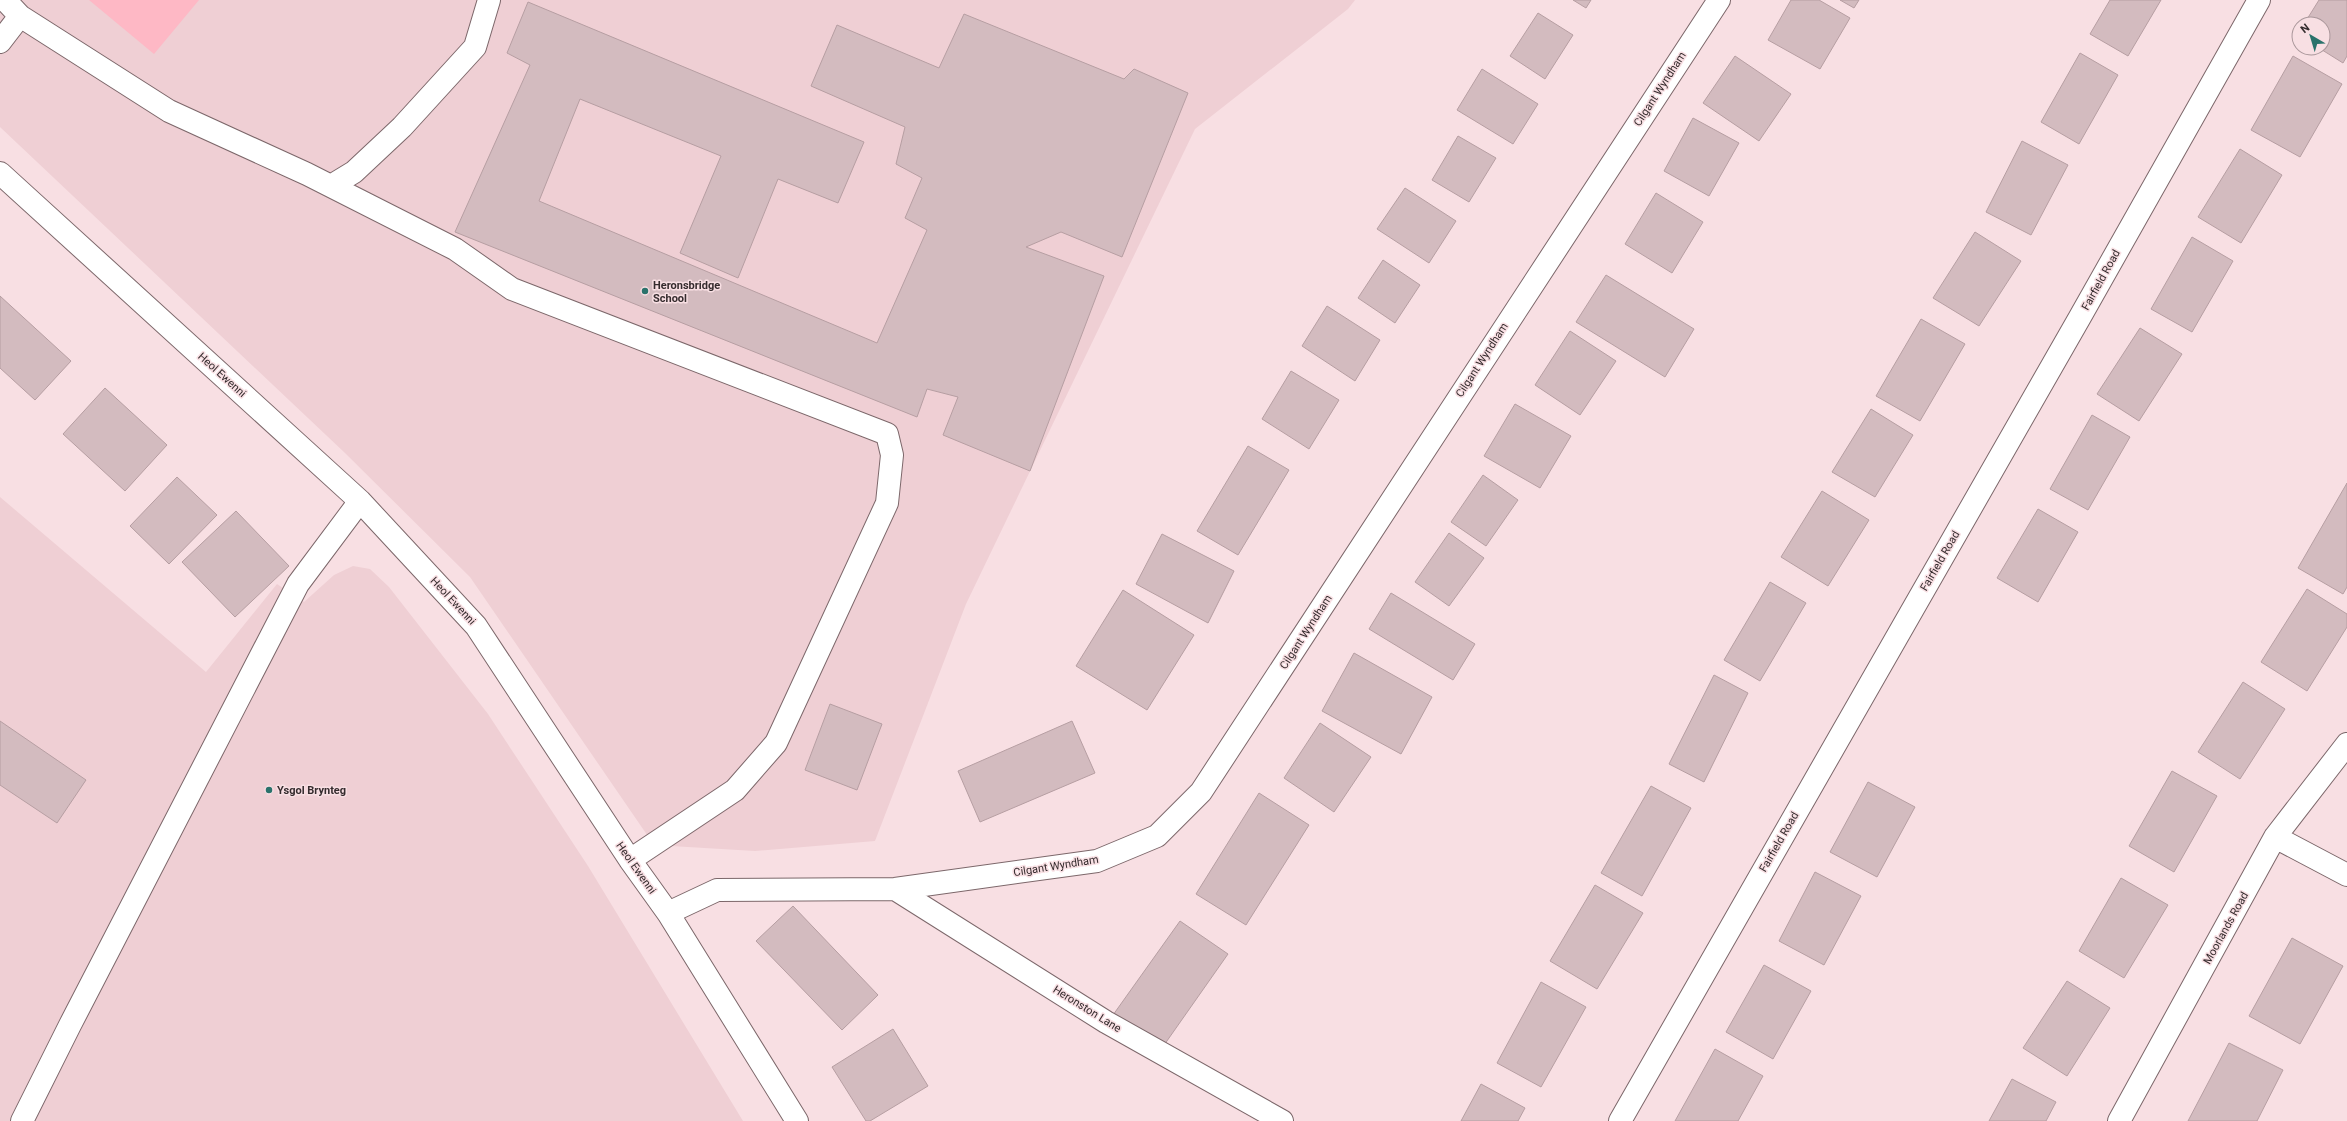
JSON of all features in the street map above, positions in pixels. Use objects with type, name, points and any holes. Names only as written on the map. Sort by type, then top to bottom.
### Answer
[{"type":"street","points":[[5,0],[20,16],[169,111],[331,186],[455,249],[512,290],[887,434],[892,455],[887,503],[776,743],[735,790],[630,860]]},
{"type":"street","points":[[331,186],[354,172],[402,126],[475,47],[489,0]]},
{"type":"street","name":"Cilgant Wyndham","points":[[668,913],[717,890],[895,889],[1097,861],[1156,836],[1201,792],[1719,0]]},
{"type":"street","name":"Fairfield Road","points":[[1620,1121],[2259,0]]},
{"type":"street","points":[[0,42],[20,16]]},
{"type":"street","name":"Heol Ewenni","points":[[0,173],[360,501],[476,626],[630,860],[668,913],[797,1121]]},
{"type":"street","points":[[22,1121],[298,584],[360,501]]},
{"type":"street","name":"Moorlands Road","points":[[2119,1121],[2275,838],[2347,744]]},
{"type":"street","points":[[2275,838],[2347,875]]},
{"type":"street","name":"Heronston Lane","points":[[895,889],[1106,1022],[1282,1121]]},
{"type":"shaded area","name":"Heronsbridge School","points":[[0,0],[1355,0],[1348,9],[1195,129],[966,604],[875,841],[755,851],[654,845],[470,577],[345,453],[0,127]]},
{"type":"shaded area","points":[[89,0],[199,0],[154,54]]},
{"type":"shaded area","name":"Ysgol Brynteg","points":[[0,497],[206,672],[277,584],[304,602],[334,575],[353,566],[370,569],[389,587],[488,714],[588,866],[743,1121],[0,1121]]},
{"type":"building","points":[[1573,0],[1591,0],[1586,8]]},
{"type":"building","points":[[1791,0],[1819,0],[1850,18],[1820,69],[1768,40]]},
{"type":"building","points":[[1840,0],[1859,0],[1854,8]]},
{"type":"building","points":[[2110,0],[2161,0],[2128,56],[2090,34]]},
{"type":"building","points":[[2319,0],[2347,0],[2347,56],[2343,63],[2331,56],[2331,16],[2309,16]]},
{"type":"building","points":[[528,2],[864,142],[838,203],[778,179],[738,278],[680,253],[721,156],[580,99],[539,201],[877,343],[927,230],[905,218],[922,178],[896,164],[905,127],[811,86],[837,25],[939,68],[964,14],[1124,79],[1134,69],[1188,93],[1122,257],[1061,232],[1026,247],[1104,276],[1030,471],[943,435],[958,397],[927,389],[917,417],[455,232],[530,65],[507,53]]},
{"type":"building","points":[[1538,13],[1573,35],[1545,79],[1510,56]]},
{"type":"building","points":[[2080,53],[2118,75],[2079,144],[2041,122]]},
{"type":"building","points":[[1735,56],[1791,94],[1759,141],[1703,103]]},
{"type":"building","points":[[2293,56],[2342,84],[2300,157],[2251,130]]},
{"type":"building","points":[[1482,69],[1538,104],[1513,144],[1457,110]]},
{"type":"building","points":[[1693,118],[1739,143],[1709,196],[1664,171]]},
{"type":"building","points":[[1458,136],[1496,158],[1469,202],[1432,180]]},
{"type":"building","points":[[2022,141],[2068,165],[2031,235],[1986,212]]},
{"type":"building","points":[[2240,149],[2282,175],[2241,243],[2198,217]]},
{"type":"building","points":[[1405,188],[1456,221],[1429,263],[1377,229]]},
{"type":"building","points":[[1656,193],[1703,222],[1672,273],[1625,244]]},
{"type":"building","points":[[1975,232],[2021,261],[1979,326],[1933,298]]},
{"type":"building","points":[[2192,237],[2233,261],[2192,332],[2151,309]]},
{"type":"building","points":[[1383,260],[1420,285],[1395,323],[1358,298]]},
{"type":"building","points":[[1606,275],[1694,329],[1665,377],[1576,322]]},
{"type":"building","points":[[0,296],[71,361],[35,400],[0,368]]},
{"type":"building","points":[[1327,306],[1380,340],[1355,381],[1302,346]]},
{"type":"building","points":[[1921,319],[1965,344],[1920,421],[1876,396]]},
{"type":"building","points":[[2140,328],[2182,354],[2139,421],[2097,394]]},
{"type":"building","points":[[1570,331],[1616,361],[1580,415],[1535,385]]},
{"type":"building","points":[[1291,371],[1339,400],[1309,449],[1262,419]]},
{"type":"building","points":[[105,388],[167,445],[125,491],[63,434]]},
{"type":"building","points":[[1515,404],[1571,436],[1540,488],[1484,456]]},
{"type":"building","points":[[1871,409],[1913,435],[1875,497],[1832,472]]},
{"type":"building","points":[[2092,415],[2130,437],[2088,510],[2050,489]]},
{"type":"building","points":[[1248,446],[1289,470],[1238,555],[1197,531]]},
{"type":"building","points":[[1483,475],[1518,500],[1486,546],[1451,522]]},
{"type":"building","points":[[177,477],[217,515],[169,564],[130,526]]},
{"type":"building","points":[[2347,483],[2347,587],[2343,594],[2298,568]]},
{"type":"building","points":[[1822,491],[1869,520],[1828,586],[1781,557]]},
{"type":"building","points":[[2038,509],[2078,532],[2038,602],[1997,578]]},
{"type":"building","points":[[236,511],[289,566],[235,617],[182,562]]},
{"type":"building","points":[[1449,533],[1484,558],[1449,606],[1415,582]]},
{"type":"building","points":[[1162,534],[1234,571],[1208,623],[1136,584]]},
{"type":"building","points":[[1770,582],[1806,603],[1760,681],[1724,660]]},
{"type":"building","points":[[2307,589],[2347,614],[2347,627],[2307,691],[2261,662]]},
{"type":"building","points":[[1123,590],[1194,635],[1147,710],[1076,666]]},
{"type":"building","points":[[1391,593],[1475,644],[1453,680],[1369,629]]},
{"type":"building","points":[[1354,653],[1432,697],[1401,754],[1322,711]]},
{"type":"building","points":[[1714,675],[1748,693],[1704,782],[1669,764]]},
{"type":"building","points":[[2243,682],[2285,709],[2240,779],[2198,752]]},
{"type":"building","points":[[830,704],[882,724],[857,790],[805,770]]},
{"type":"building","points":[[0,721],[86,780],[57,823],[0,785]]},
{"type":"building","points":[[1072,721],[1095,773],[980,822],[958,771]]},
{"type":"building","points":[[1320,723],[1371,757],[1334,812],[1284,778]]},
{"type":"building","points":[[2172,771],[2217,796],[2174,872],[2129,846]]},
{"type":"building","points":[[1868,782],[1915,807],[1877,877],[1830,852]]},
{"type":"building","points":[[1651,786],[1691,808],[1642,896],[1601,873]]},
{"type":"building","points":[[1259,793],[1309,825],[1246,925],[1196,894]]},
{"type":"building","points":[[1815,872],[1861,896],[1824,965],[1779,941]]},
{"type":"building","points":[[2121,878],[2168,905],[2124,978],[2079,951]]},
{"type":"building","points":[[1595,885],[1643,913],[1597,989],[1550,961]]},
{"type":"building","points":[[793,906],[878,995],[842,1030],[756,941]]},
{"type":"building","points":[[1180,921],[1228,954],[1162,1048],[1113,1015]]},
{"type":"building","points":[[2292,938],[2343,966],[2300,1044],[2249,1016]]},
{"type":"building","points":[[1764,965],[1811,991],[1773,1059],[1726,1032]]},
{"type":"building","points":[[2067,981],[2110,1008],[2067,1076],[2023,1048]]},
{"type":"building","points":[[1541,982],[1586,1007],[1541,1087],[1497,1063]]},
{"type":"building","points":[[893,1029],[928,1086],[870,1121],[866,1121],[832,1067]]},
{"type":"building","points":[[2229,1043],[2283,1070],[2257,1121],[2188,1121]]},
{"type":"building","points":[[1715,1049],[1763,1076],[1738,1121],[1675,1121]]},
{"type":"building","points":[[2012,1079],[2056,1102],[2046,1121],[1989,1121]]},
{"type":"building","points":[[1481,1084],[1525,1108],[1518,1121],[1461,1121]]},
{"type":"place","name":"Heronsbridge School","points":[[645,291]]},
{"type":"place","name":"Ysgol Brynteg","points":[[269,790]]}]
